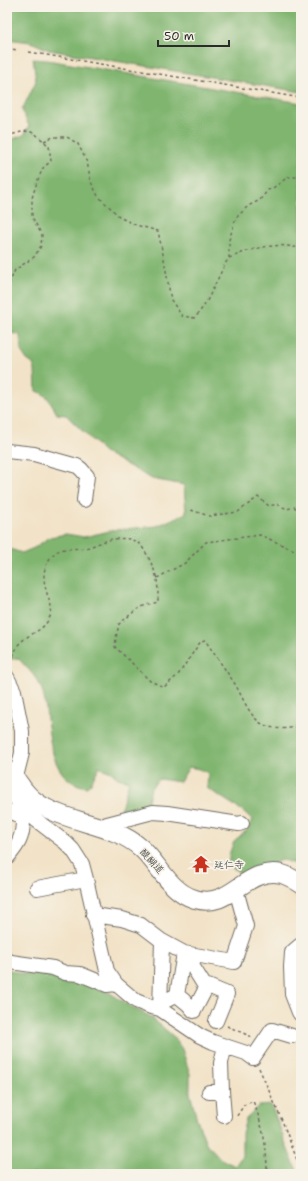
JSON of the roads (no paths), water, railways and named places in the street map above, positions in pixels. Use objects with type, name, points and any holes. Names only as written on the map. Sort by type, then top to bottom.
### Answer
[{"type":"main road","name":"醍醐道","points":[[11,774],[28,794],[44,807],[57,813],[102,828],[134,842],[147,854],[179,890],[188,896],[210,901],[224,897],[252,878],[266,874],[281,874],[288,876],[301,884]]},
{"type":"main road","points":[[301,947],[294,953],[293,967],[294,994],[301,1012]]},
{"type":"street","points":[[7,451],[34,454],[77,466],[82,469],[87,476],[84,500]]},
{"type":"street","points":[[7,677],[14,691],[12,710],[22,731],[22,754],[11,774],[15,797],[19,804],[36,820],[66,843],[73,850],[82,864],[107,972],[116,984],[136,1001],[151,1007],[160,1007],[177,995],[186,954]]},
{"type":"street","points":[[7,810],[23,820],[23,830],[19,842],[7,858]]},
{"type":"street","points":[[102,828],[107,824],[154,812],[239,824],[242,823]]},
{"type":"street","points":[[37,888],[86,879]]},
{"type":"street","points":[[94,915],[134,922],[141,925],[162,941],[186,954],[234,962],[246,926],[238,897],[234,891]]},
{"type":"street","points":[[160,1007],[162,941]]},
{"type":"street","points":[[186,954],[206,988]]},
{"type":"street","points":[[7,960],[11,962],[53,968],[65,973],[80,974],[107,985],[116,984]]},
{"type":"street","points":[[206,988],[208,986],[227,994],[216,1021]]},
{"type":"street","points":[[177,995],[188,1004],[194,1012],[206,988]]},
{"type":"street","points":[[160,1007],[200,1036],[213,1042],[246,1052],[253,1058],[268,1036],[292,1036]]},
{"type":"street","points":[[225,1046],[215,1092],[230,1116]]},
{"type":"place","name":"延仁寺","points":[[201,864]]}]
